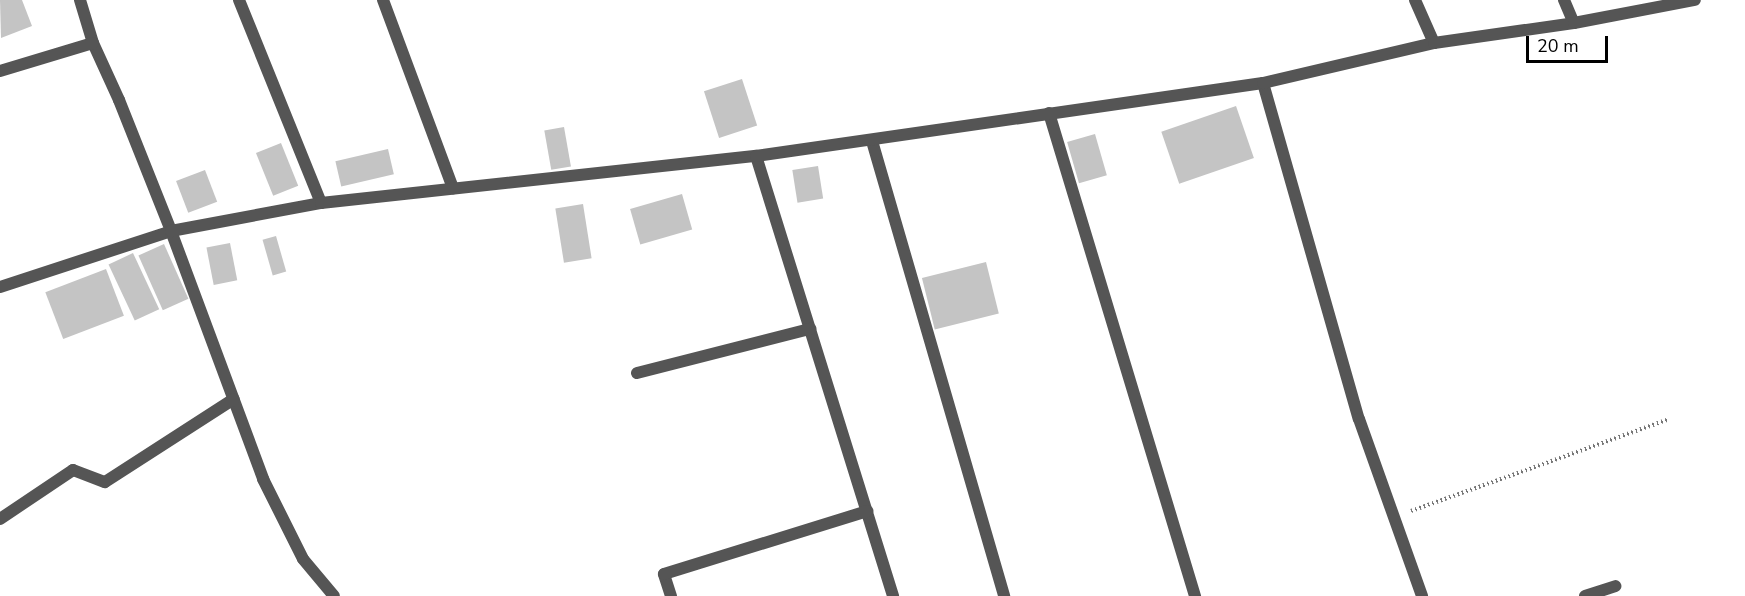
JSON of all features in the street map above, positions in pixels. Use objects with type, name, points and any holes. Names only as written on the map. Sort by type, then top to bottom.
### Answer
[{"type":"street","points":[[80,0],[93,43],[119,100],[171,231],[263,479],[303,559],[334,596]]},
{"type":"street","points":[[239,0],[321,203]]},
{"type":"street","points":[[383,0],[453,188]]},
{"type":"street","points":[[1415,0],[1434,43]]},
{"type":"street","points":[[1564,0],[1574,23]]},
{"type":"street","points":[[0,287],[171,231],[321,203],[756,156],[872,141],[1263,82],[1434,43],[1574,23],[1695,0]]},
{"type":"street","points":[[0,71],[93,43]]},
{"type":"street","points":[[1263,82],[1359,420],[1422,596]]},
{"type":"street","points":[[1049,113],[1195,596]]},
{"type":"street","points":[[872,141],[1004,596]]},
{"type":"street","points":[[756,156],[894,596]]},
{"type":"street","points":[[636,372],[810,329]]},
{"type":"street","points":[[0,519],[73,470],[105,482],[234,399]]},
{"type":"street","points":[[671,596],[664,574],[867,510]]},
{"type":"street","points":[[1586,596],[1615,586]]},
{"type":"path","points":[[1394,518],[1667,420]]},
{"type":"building","points":[[0,0],[22,0],[32,26],[1,38]]},
{"type":"building","points":[[742,79],[757,126],[719,138],[704,91]]},
{"type":"building","points":[[1236,106],[1254,158],[1179,184],[1161,132]]},
{"type":"building","points":[[564,127],[571,166],[551,170],[544,130]]},
{"type":"building","points":[[1095,134],[1107,175],[1079,183],[1067,142]]},
{"type":"building","points":[[281,143],[298,186],[273,196],[256,153]]},
{"type":"building","points":[[388,149],[394,174],[341,186],[335,161]]},
{"type":"building","points":[[818,166],[823,199],[797,203],[792,170]]},
{"type":"building","points":[[205,170],[217,202],[188,213],[176,181]]},
{"type":"building","points":[[682,194],[692,230],[640,244],[630,209]]},
{"type":"building","points":[[583,204],[592,258],[564,263],[555,208]]},
{"type":"building","points":[[276,236],[286,272],[273,275],[263,240]]},
{"type":"building","points":[[230,243],[237,280],[214,285],[206,248]]},
{"type":"building","points":[[164,244],[188,299],[163,310],[138,255]]},
{"type":"building","points":[[133,253],[159,309],[135,321],[109,264]]},
{"type":"building","points":[[986,262],[999,313],[935,329],[922,278]]},
{"type":"building","points":[[106,269],[124,316],[63,339],[45,292]]}]
